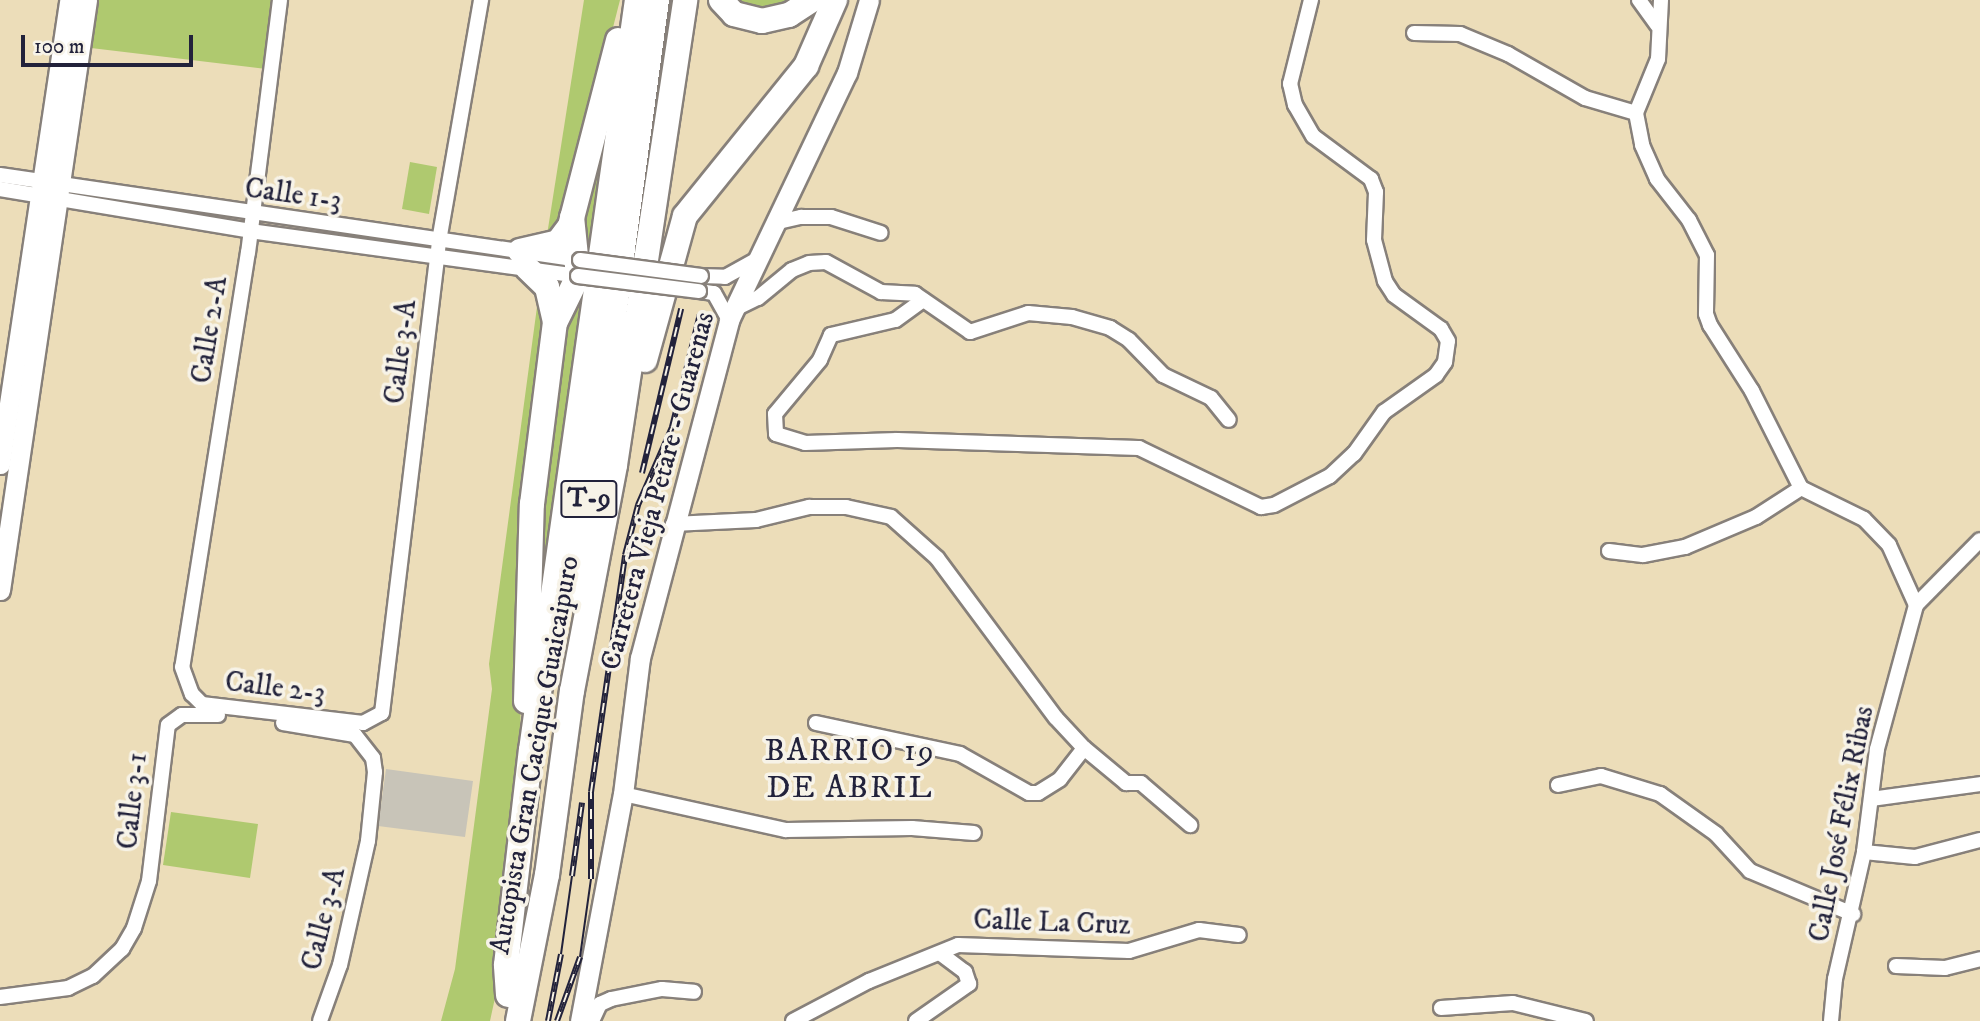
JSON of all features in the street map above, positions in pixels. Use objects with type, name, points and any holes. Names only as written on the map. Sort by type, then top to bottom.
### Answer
[{"type":"highway","points":[[555,322],[547,287],[524,259],[558,242],[572,217],[635,0]]},
{"type":"highway","points":[[508,995],[506,965],[531,750],[635,0]]},
{"type":"highway","name":"Autopista Gran Cacique Guaicaipuro","points":[[503,1021],[534,882],[657,0]]},
{"type":"highway","name":"Autopista Gran Cacique Guaicaipuro","points":[[518,1021],[547,876],[572,691],[608,503],[685,0]]},
{"type":"highway","points":[[721,0],[734,14],[762,21],[789,15],[812,0]]},
{"type":"highway","points":[[608,503],[685,216],[806,66],[835,0]]},
{"type":"highway","points":[[531,750],[525,648],[528,548],[555,322],[579,268],[572,217]]},
{"type":"street","points":[[0,590],[49,190],[69,0]]},
{"type":"street","points":[[0,464],[49,190],[87,0]]},
{"type":"street","name":"Calle 2-A","points":[[182,667],[250,231],[280,0]]},
{"type":"street","name":"Calle 3-A","points":[[382,713],[439,241],[481,0]]},
{"type":"street","name":"Carretera Vieja Petare - Guarenas","points":[[580,1021],[623,794],[638,670],[673,524],[732,314],[847,73],[869,0]]},
{"type":"street","points":[[923,300],[895,320],[831,335],[820,360],[775,414],[776,434],[805,443],[897,440],[1139,448],[1261,507],[1274,505],[1330,476],[1354,454],[1384,412],[1436,374],[1445,362],[1448,341],[1441,329],[1394,295],[1385,281],[1374,240],[1376,192],[1371,179],[1313,136],[1295,105],[1290,84],[1311,0]]},
{"type":"street","points":[[1639,0],[1657,25]]},
{"type":"street","points":[[1661,0],[1657,25],[1658,59],[1636,113],[1643,145],[1657,179],[1707,255],[1706,314],[1710,325],[1752,391],[1801,488],[1864,519],[1889,545],[1916,605]]},
{"type":"street","points":[[1414,33],[1460,34],[1508,54],[1585,98],[1636,113]]},
{"type":"street","name":"Calle 1-3","points":[[0,175],[49,190],[250,231],[437,256],[524,259]]},
{"type":"street","name":"Calle 1-3","points":[[0,189],[49,190],[252,214],[439,241],[579,268]]},
{"type":"street","points":[[774,223],[801,217],[831,217],[881,233]]},
{"type":"street","points":[[579,268],[724,277],[757,259]]},
{"type":"street","points":[[579,268],[714,293],[732,314],[758,299],[792,270],[809,263],[826,262],[881,292],[915,294],[970,332],[1037,313],[1110,328],[1147,354],[1170,380],[1211,398],[1229,420]]},
{"type":"street","points":[[1609,551],[1643,555],[1685,547],[1756,517],[1801,488]]},
{"type":"street","points":[[673,524],[756,520],[809,507],[855,508],[891,517],[937,558],[1056,718],[1084,748],[1126,783],[1140,783],[1189,825]]},
{"type":"street","name":"Calle José Félix Ribas","points":[[1830,1021],[1835,979],[1853,914],[1864,852],[1877,749],[1916,605],[1980,540]]},
{"type":"street","name":"Calle 2-3","points":[[182,667],[192,694],[202,704],[363,723],[382,713]]},
{"type":"street","name":"Calle 3-1","points":[[0,997],[68,988],[93,976],[122,949],[134,928],[149,881],[166,733],[174,719],[201,713],[344,731],[366,746]]},
{"type":"street","points":[[816,723],[960,754],[1029,793],[1038,793],[1060,779],[1084,748]]},
{"type":"street","name":"Calle 3-A","points":[[320,1021],[340,965],[368,841],[375,772],[366,746]]},
{"type":"street","points":[[1558,785],[1601,776],[1660,794],[1716,835],[1750,871],[1853,914]]},
{"type":"street","points":[[1871,799],[1980,784]]},
{"type":"street","points":[[623,794],[786,830],[912,828],[974,833]]},
{"type":"street","points":[[1864,852],[1915,858],[1980,840]]},
{"type":"street","name":"Calle La Cruz","points":[[793,1021],[869,981],[958,945],[1129,951],[1199,930],[1239,935]]},
{"type":"street","points":[[916,1021],[969,984],[965,972],[940,953]]},
{"type":"street","points":[[1896,966],[1945,968],[1980,959]]},
{"type":"street","points":[[592,1021],[600,1004],[611,999],[662,989],[694,992]]},
{"type":"street","points":[[1441,1008],[1513,1003],[1586,1021]]},
{"type":"shaded area","points":[[386,769],[473,781],[465,837],[378,826]]},
{"type":"green space","points":[[97,0],[274,0],[266,69],[91,48]]},
{"type":"green space","points":[[584,0],[620,0],[561,231],[547,235]]},
{"type":"green space","points":[[737,0],[797,0],[771,11]]},
{"type":"green space","points":[[607,105],[597,251],[583,249],[578,232]]},
{"type":"green space","points":[[410,162],[437,167],[429,214],[402,209]]},
{"type":"green space","points":[[520,279],[548,296],[520,674],[521,761],[498,984],[490,1021],[441,1021],[455,969],[492,689],[489,664],[539,292]]},
{"type":"green space","points":[[587,287],[537,675],[529,646],[562,323]]},
{"type":"green space","points":[[171,812],[258,824],[250,878],[163,865]]},
{"type":"tram line","points":[[561,954],[572,876]]},
{"type":"tram line","points":[[580,957],[591,879]]},
{"type":"railway","points":[[642,473],[681,309]]},
{"type":"railway","points":[[591,879],[591,792],[625,555],[638,505],[672,427],[700,314]]},
{"type":"railway","points":[[572,876],[582,803]]},
{"type":"railway","points":[[548,1021],[561,954]]},
{"type":"railway","points":[[557,1021],[580,957]]},
{"type":"district","name":"BARRIO 19 DE ABRIL","points":[[850,770]]}]
